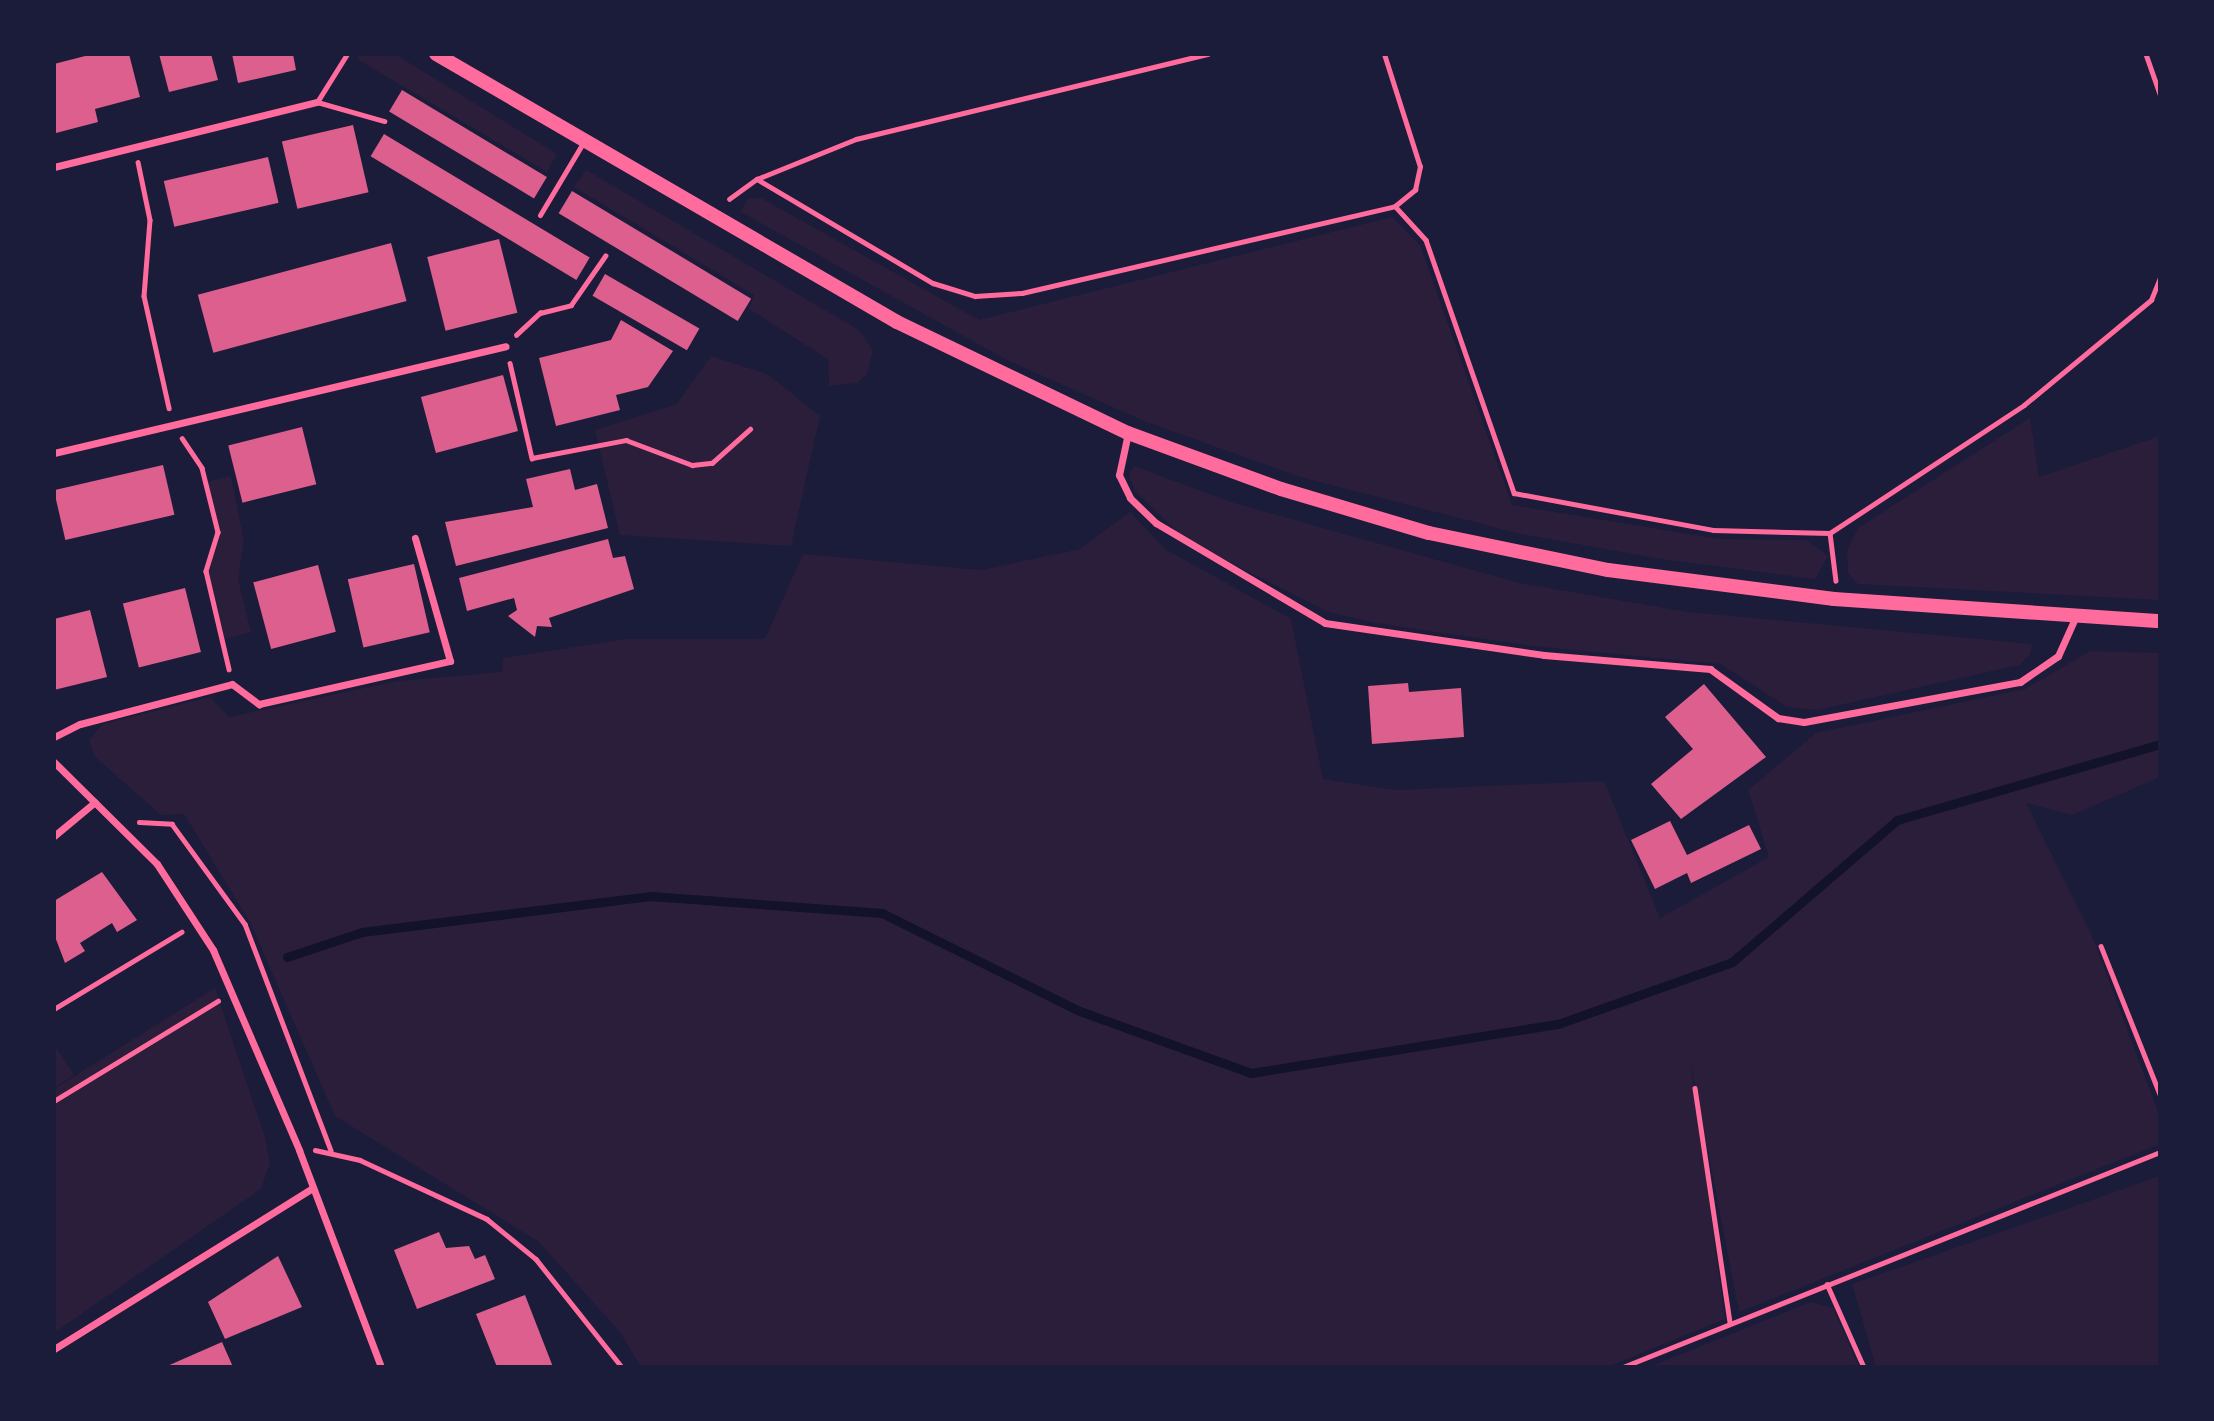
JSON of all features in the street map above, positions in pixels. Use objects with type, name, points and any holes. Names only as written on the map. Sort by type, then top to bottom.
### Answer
[{"type":"main road","points":[[436,54],[706,215],[897,322],[1128,433],[1281,489],[1429,533],[1608,569],[1834,599],[2160,621]]},
{"type":"street","points":[[54,167],[317,102]]},
{"type":"street","points":[[54,453],[505,346]]},
{"type":"street","points":[[1128,433],[1119,475],[1130,498],[1156,523],[1325,623],[1544,655],[1710,669],[1778,718],[1804,722],[2020,682],[2058,656],[2076,616]]},
{"type":"street","points":[[54,737],[80,724],[232,684],[259,704],[450,661],[415,538]]},
{"type":"street","points":[[54,762],[157,864],[197,923],[233,992],[299,1150],[381,1367]]},
{"type":"street","points":[[54,836],[95,802]]},
{"type":"street","points":[[54,1349],[313,1188]]},
{"type":"lane","points":[[347,54],[317,102],[384,121]]},
{"type":"lane","points":[[540,215],[583,143]]},
{"type":"path","points":[[706,215],[757,179],[856,139],[1208,54]]},
{"type":"path","points":[[757,179],[933,284],[975,296],[1022,293],[1395,206],[1415,190],[1420,167],[1384,54]]},
{"type":"path","points":[[2146,54],[2160,94]]},
{"type":"path","points":[[134,147],[150,220],[144,296],[173,423],[202,468],[218,531],[206,571],[232,684]]},
{"type":"path","points":[[1395,206],[1426,240],[1514,493],[1713,530],[1830,533],[2024,405],[2151,300],[2160,278]]},
{"type":"path","points":[[605,256],[571,305],[540,313],[505,346],[532,458],[626,440],[692,465],[712,463],[750,429]]},
{"type":"path","points":[[1830,533],[1834,599]]},
{"type":"path","points":[[121,827],[173,824],[245,924],[331,1150]]},
{"type":"path","points":[[54,1009],[197,923]]},
{"type":"path","points":[[2101,946],[2160,1094]]},
{"type":"path","points":[[54,1101],[233,992]]},
{"type":"path","points":[[1695,1088],[1730,1323]]},
{"type":"path","points":[[299,1150],[331,1150],[487,1219],[536,1259],[622,1367]]},
{"type":"path","points":[[1623,1367],[2160,1152]]},
{"type":"path","points":[[1827,1284],[1864,1367]]},
{"type":"shaded area","points":[[360,54],[395,54],[557,154],[547,172],[357,59]]},
{"type":"shaded area","points":[[586,170],[859,330],[873,351],[867,374],[857,383],[829,386],[828,359],[749,309],[754,295],[574,187]]},
{"type":"shaded area","points":[[761,198],[979,320],[1392,217],[1420,245],[1512,505],[1719,539],[1806,540],[1828,556],[1815,579],[1661,559],[1521,534],[1300,477],[1144,421],[1005,359],[741,212],[747,199]]},
{"type":"shaded area","points":[[711,356],[767,374],[820,416],[791,546],[620,535],[595,430],[677,404]]},
{"type":"shaded area","points":[[2030,418],[2039,477],[2160,436],[2160,600],[1858,584],[1848,573],[1847,550],[1858,528]]},
{"type":"shaded area","points":[[1134,466],[1234,503],[1519,583],[1688,612],[2032,644],[2030,655],[2019,665],[1817,710],[1787,707],[1721,664],[1532,646],[1375,623],[1328,612],[1186,540],[1135,491],[1129,475]]},
{"type":"shaded area","points":[[231,476],[244,541],[238,579],[251,632],[222,640],[206,571],[218,532],[206,482]]},
{"type":"shaded area","points":[[1130,512],[1165,549],[1291,619],[1323,779],[1394,790],[1604,781],[1660,918],[1769,857],[1748,790],[1816,733],[2025,689],[2090,651],[2160,653],[2160,777],[2072,815],[2026,803],[2092,936],[2160,1117],[2160,1144],[1739,1312],[1690,1058],[1725,1319],[1607,1367],[641,1367],[619,1331],[539,1242],[335,1116],[250,922],[184,814],[161,815],[94,756],[89,740],[103,724],[210,697],[229,717],[397,681],[502,672],[503,658],[627,639],[765,639],[803,554],[981,570],[1080,549]]},
{"type":"shaded area","points":[[215,988],[265,1137],[270,1163],[261,1189],[54,1333],[54,1089]]},
{"type":"shaded area","points":[[54,1044],[74,1075],[54,1088]]},
{"type":"shaded area","points":[[2160,1176],[2160,1367],[1876,1367],[1852,1284]]},
{"type":"shaded area","points":[[1811,1302],[1833,1308],[1859,1367],[1649,1367]]},
{"type":"building","points":[[93,54],[129,54],[140,97],[95,109],[98,122],[56,133],[54,64]]},
{"type":"building","points":[[159,54],[211,54],[218,80],[169,92]]},
{"type":"building","points":[[232,54],[293,54],[296,70],[238,83]]},
{"type":"building","points":[[402,90],[547,177],[534,198],[389,111]]},
{"type":"building","points":[[353,125],[369,192],[297,209],[282,141]]},
{"type":"building","points":[[384,134],[590,258],[576,280],[371,156]]},
{"type":"building","points":[[268,157],[279,203],[174,227],[164,181]]},
{"type":"building","points":[[572,191],[751,299],[738,321],[559,213]]},
{"type":"building","points":[[499,239],[517,313],[446,331],[427,257]]},
{"type":"building","points":[[391,243],[407,301],[213,353],[198,295]]},
{"type":"building","points":[[605,274],[699,328],[687,350],[592,296]]},
{"type":"building","points":[[621,320],[673,351],[648,387],[616,395],[620,410],[556,426],[539,358],[611,340]]},
{"type":"building","points":[[503,375],[518,431],[436,453],[421,397]]},
{"type":"building","points":[[302,427],[316,484],[243,503],[228,445]]},
{"type":"building","points":[[163,465],[174,515],[65,540],[54,490]]},
{"type":"building","points":[[570,469],[575,490],[597,484],[608,528],[456,566],[445,522],[533,507],[526,479]]},
{"type":"building","points":[[608,539],[613,558],[625,556],[634,589],[549,618],[552,627],[537,626],[535,637],[508,616],[517,610],[514,598],[467,611],[459,578]]},
{"type":"building","points":[[414,564],[430,632],[363,648],[348,579]]},
{"type":"building","points":[[318,565],[336,632],[271,649],[253,582]]},
{"type":"building","points":[[185,588],[201,652],[139,668],[123,603]]},
{"type":"building","points":[[90,610],[107,677],[54,690],[54,619]]},
{"type":"building","points":[[1408,683],[1409,692],[1461,688],[1464,737],[1372,744],[1368,686]]},
{"type":"building","points":[[1704,684],[1766,757],[1681,819],[1651,784],[1693,749],[1665,717]]},
{"type":"building","points":[[1670,821],[1687,855],[1749,825],[1761,849],[1691,883],[1687,873],[1655,889],[1631,840]]},
{"type":"building","points":[[102,872],[137,920],[117,932],[112,923],[80,943],[85,951],[65,963],[54,934],[54,901]]},
{"type":"building","points":[[439,1232],[446,1248],[469,1246],[475,1259],[485,1255],[495,1279],[417,1309],[394,1250]]},
{"type":"building","points":[[278,1256],[302,1307],[225,1339],[208,1302]]},
{"type":"building","points":[[525,1295],[553,1367],[497,1367],[476,1314]]},
{"type":"building","points":[[222,1342],[233,1367],[165,1367]]},
{"type":"waterway","points":[[287,957],[362,932],[650,896],[882,913],[1077,1010],[1251,1073],[1558,1024],[1732,962],[1897,820],[2160,744]]}]
